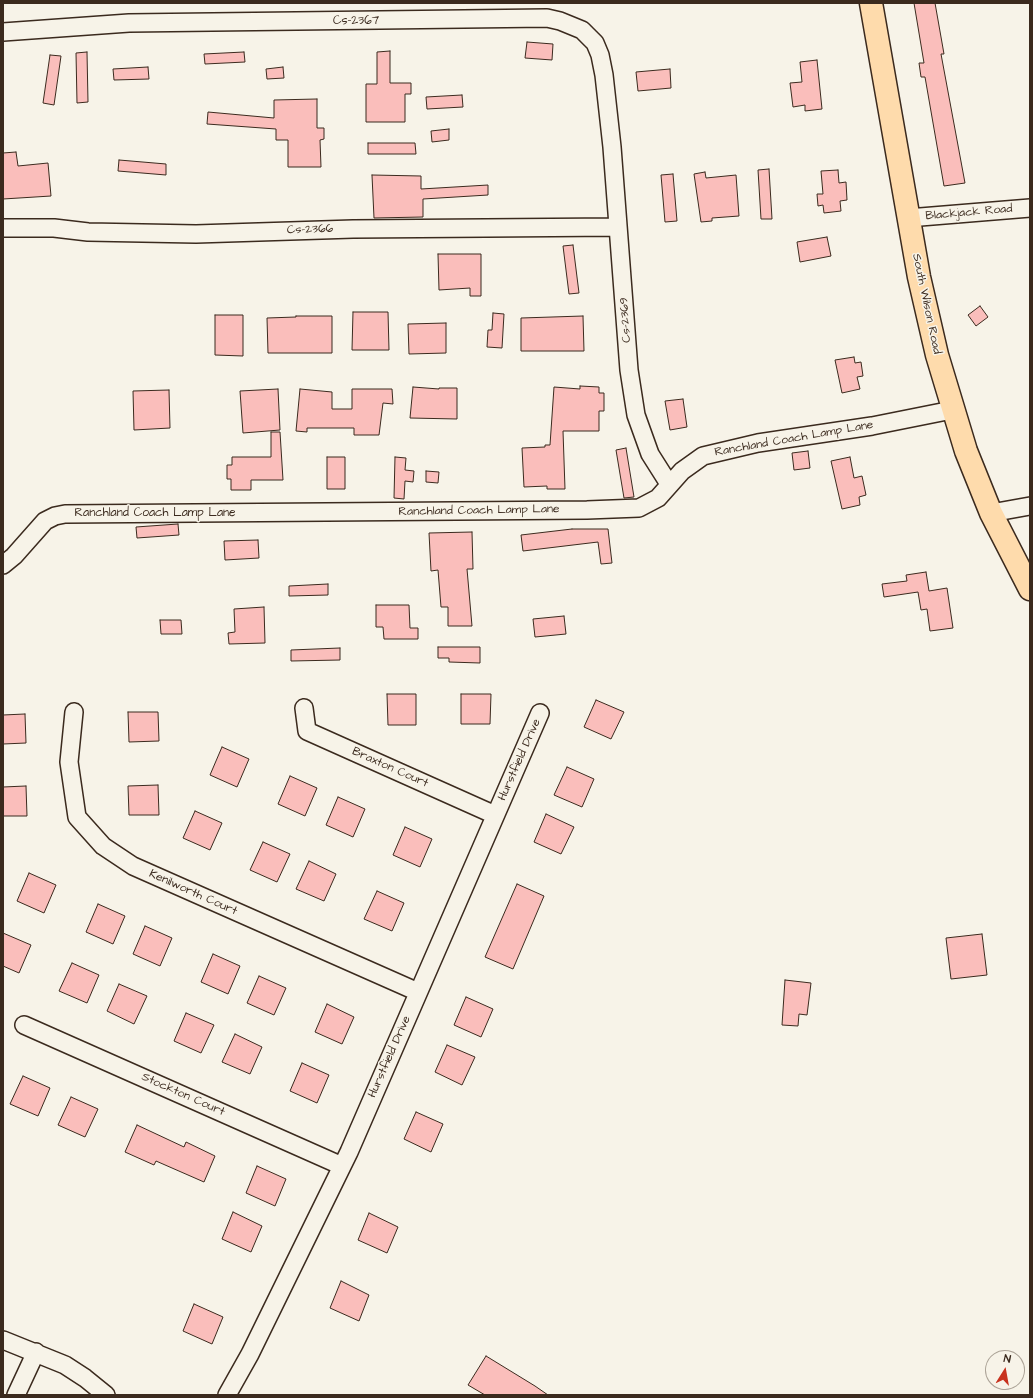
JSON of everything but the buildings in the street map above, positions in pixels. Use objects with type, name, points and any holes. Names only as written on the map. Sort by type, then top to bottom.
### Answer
[{"type":"main road","name":"South Wilson Road","points":[[871,3],[919,277],[937,355],[952,410],[966,451],[991,513],[1030,589]]},
{"type":"street","name":"Cs-2367","points":[[3,32],[129,23],[208,21],[489,20],[547,18],[560,21],[582,30],[595,43],[600,54],[612,147]]},
{"type":"street","name":"Cs-2369","points":[[612,147],[629,370],[636,415],[650,454],[669,484]]},
{"type":"street","name":"Blackjack Road","points":[[908,218],[1030,208]]},
{"type":"street","name":"Cs-2366","points":[[3,228],[54,228],[88,232],[196,234],[353,229],[618,226]]},
{"type":"street","name":"Ranchland Coach Lamp Lane","points":[[3,565],[14,556],[45,520],[65,514],[587,510],[639,508],[658,498],[682,471],[703,456],[758,443],[872,426],[952,410]]},
{"type":"street","points":[[991,513],[1030,506]]},
{"type":"street","name":"Braxton Court","points":[[304,708],[307,731],[496,815]]},
{"type":"street","name":"Kenilworth Court","points":[[74,712],[69,762],[77,817],[103,846],[133,866],[159,879],[418,992]]},
{"type":"street","name":"Hurstfield Drive","points":[[227,1395],[250,1354],[342,1166],[540,712]]},
{"type":"street","name":"Stockton Court","points":[[24,1025],[342,1166]]},
{"type":"street","points":[[3,1340],[36,1352],[65,1365],[85,1378],[106,1395]]},
{"type":"street","points":[[16,1395],[36,1352]]}]
